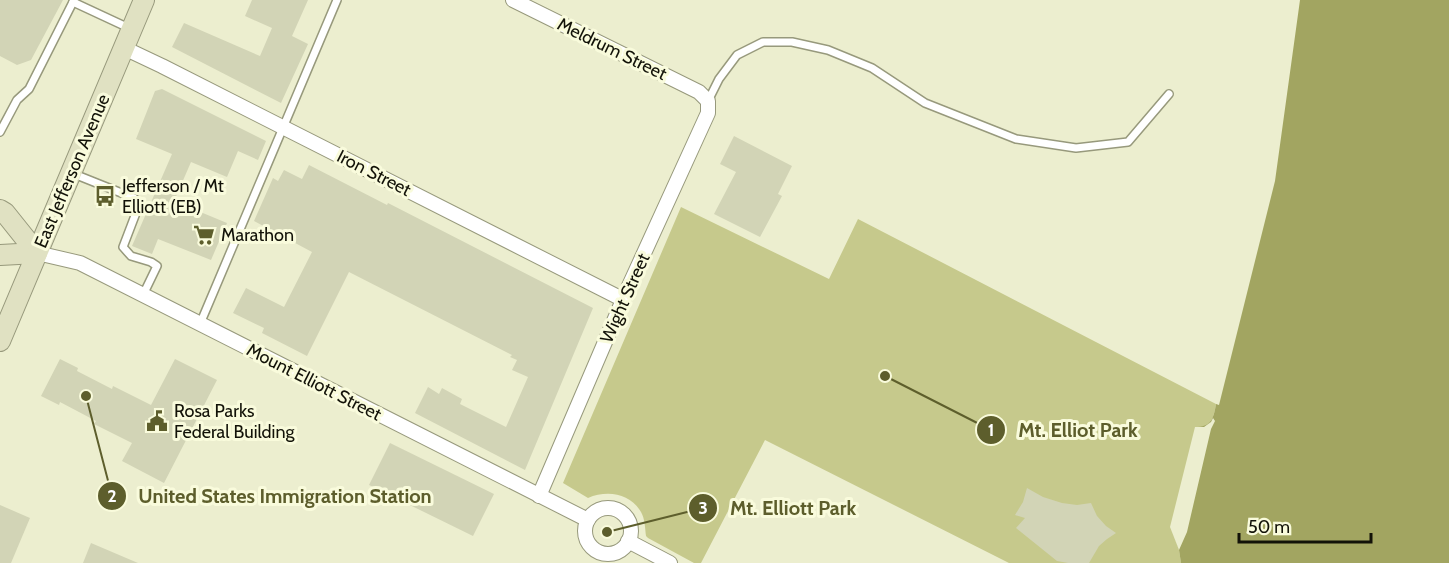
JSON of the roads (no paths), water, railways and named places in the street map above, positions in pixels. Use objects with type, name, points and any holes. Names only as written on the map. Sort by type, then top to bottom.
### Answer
[{"type":"main road","name":"East Jefferson Avenue","points":[[0,341],[144,0]]},
{"type":"main road","points":[[0,210],[5,213],[37,253]]},
{"type":"main road","name":"Mount Elliott Street","points":[[0,255],[37,253]]},
{"type":"street","name":"Meldrum Street","points":[[513,0],[699,92],[708,101]]},
{"type":"street","name":"Iron Street","points":[[124,48],[624,300]]},
{"type":"street","name":"Wight Street","points":[[540,496],[624,300],[708,113],[708,101]]},
{"type":"street","name":"Mount Elliott Street","points":[[37,253],[80,263],[588,520]]},
{"type":"street","points":[[612,508],[619,510],[625,515],[631,528],[628,542],[624,547],[612,553],[596,557],[586,538],[588,520],[598,510],[612,508]]},
{"type":"street","points":[[628,542],[670,563]]},
{"type":"lane","points":[[200,324],[337,0]]},
{"type":"lane","points":[[0,132],[17,100],[29,89],[74,1],[132,29]]},
{"type":"lane","points":[[708,101],[719,79],[737,55],[763,42],[792,42],[828,50],[872,68],[925,103],[1016,140],[1066,147],[1076,148],[1128,142],[1168,94]]},
{"type":"lane","points":[[71,173],[134,198],[137,202],[123,247],[130,256],[152,262],[157,266],[143,295]]},
{"type":"place","name":"Jefferson / Mt Elliott (EB)","points":[[105,196]]},
{"type":"place","name":"Marathon","points":[[204,235]]},
{"type":"place","name":"Mt. Elliot Park","points":[[885,376]]},
{"type":"place","name":"United States Immigration Station","points":[[86,396]]},
{"type":"place","name":"Rosa Parks Federal Building","points":[[157,421]]},
{"type":"place","name":"Mt. Elliott Park","points":[[607,532]]}]
